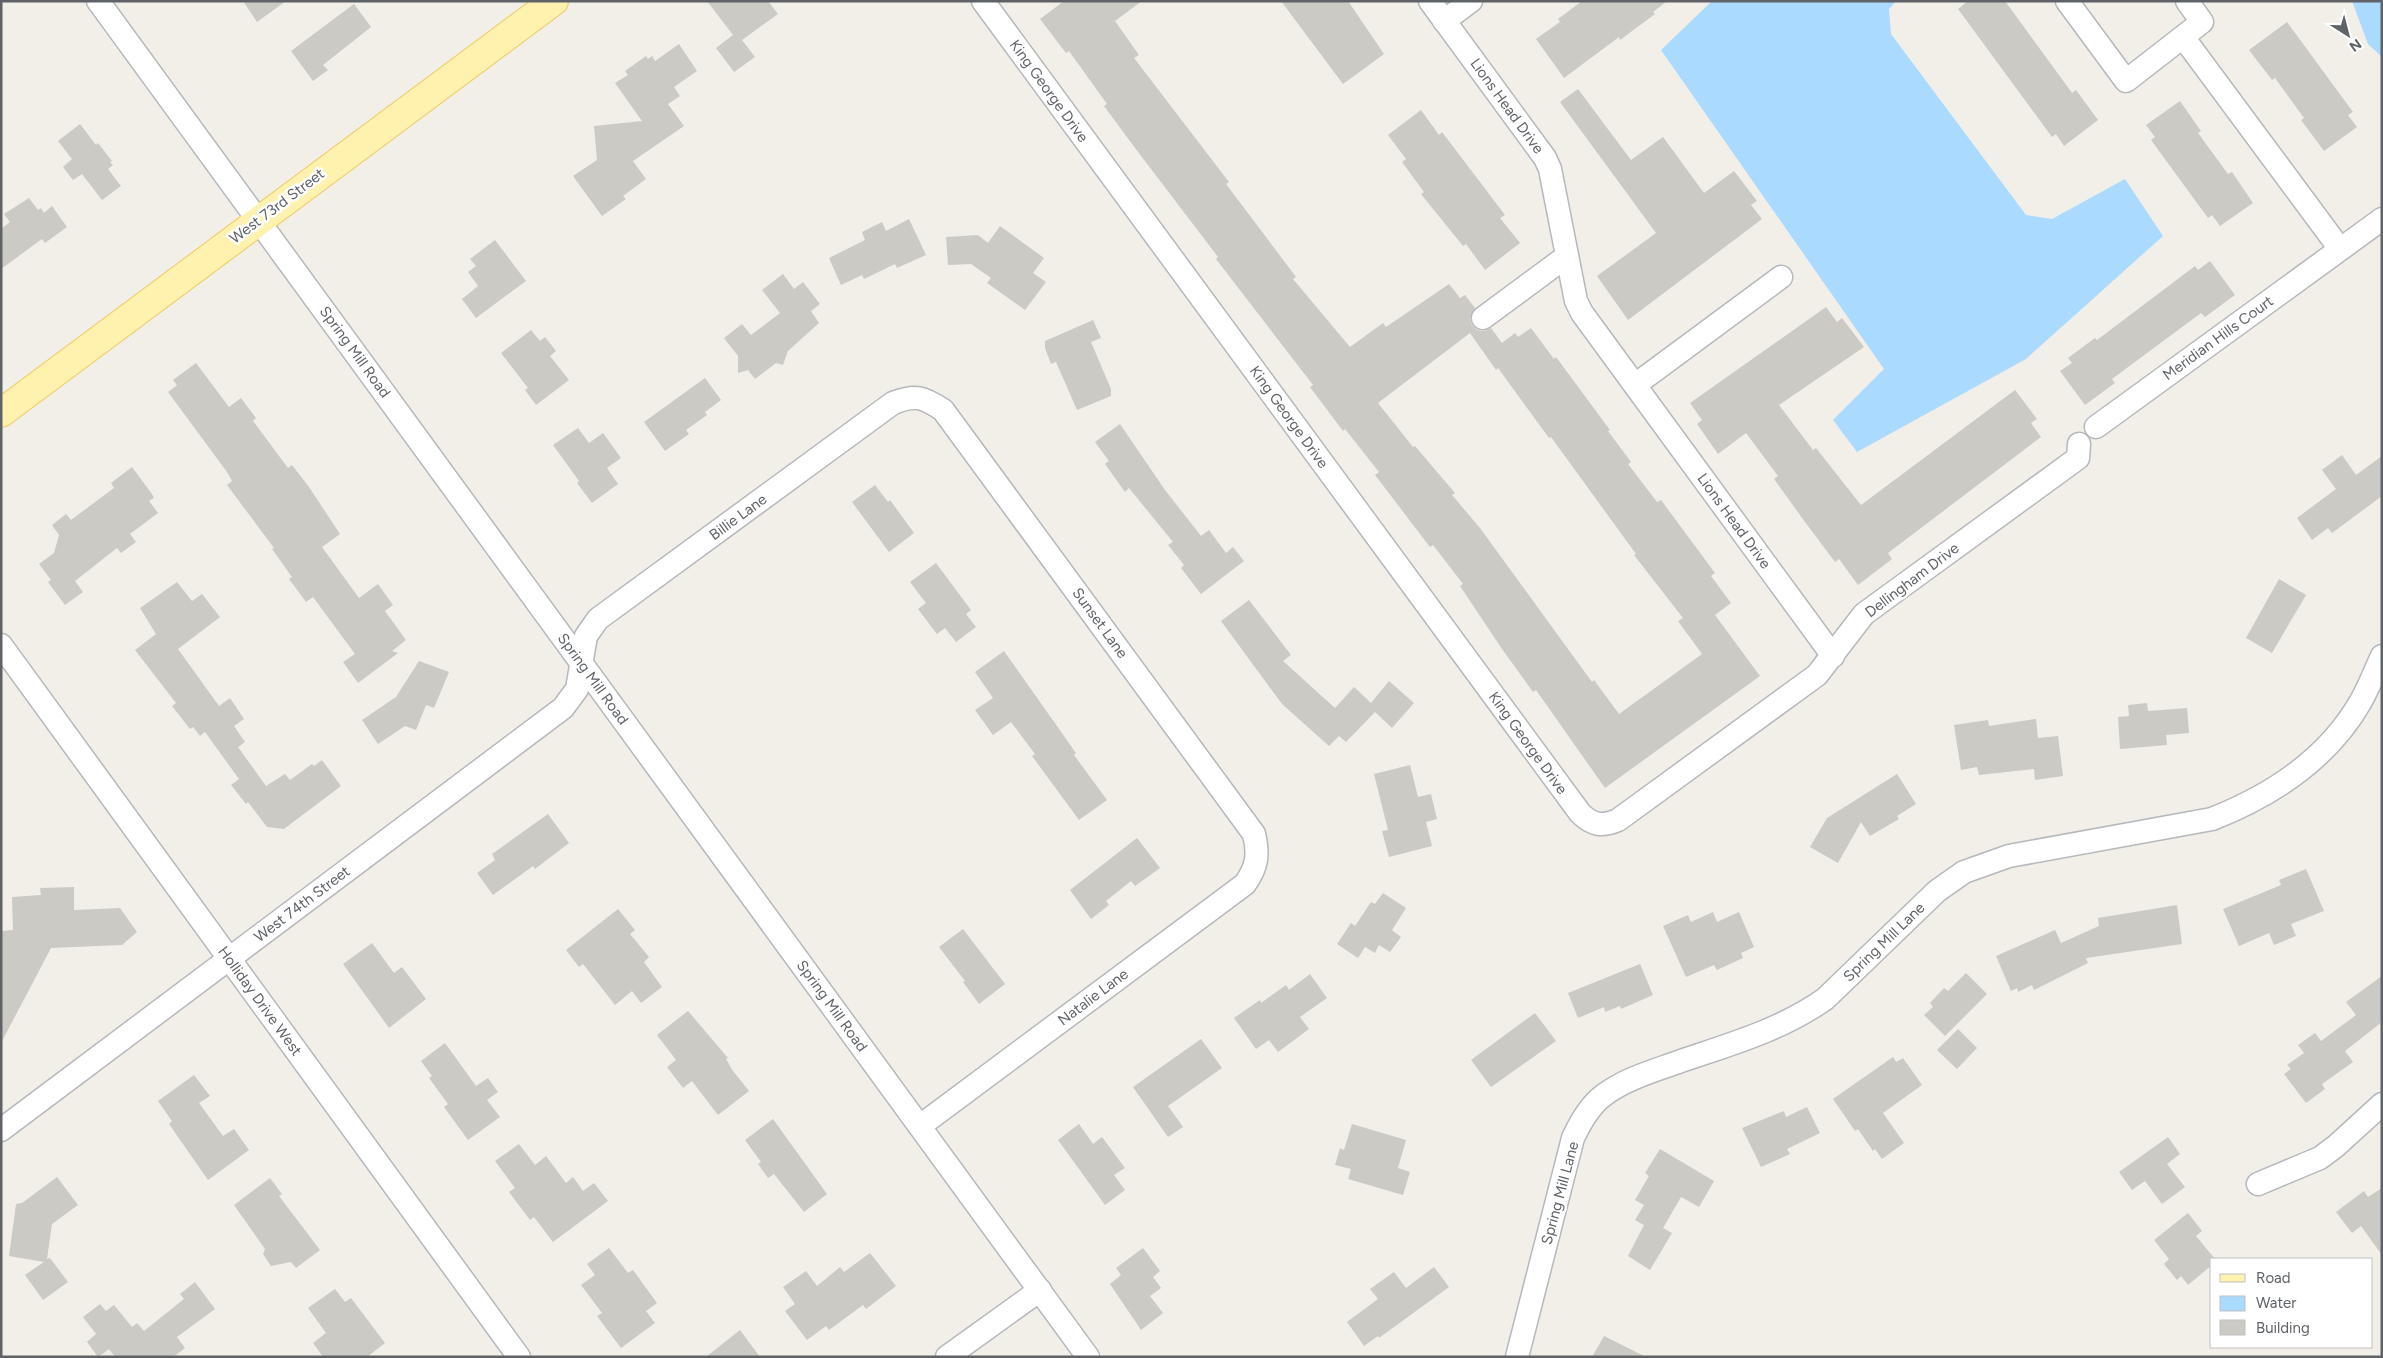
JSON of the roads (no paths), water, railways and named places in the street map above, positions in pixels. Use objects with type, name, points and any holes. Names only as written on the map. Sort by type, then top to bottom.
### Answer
[{"type":"main road","name":"West 73rd Street","points":[[1,413],[554,1]]},
{"type":"street","name":"Spring Mill Road","points":[[98,1],[1088,1357]]},
{"type":"street","name":"King George Drive","points":[[983,1],[1580,813],[1587,820],[1600,825]]},
{"type":"street","name":"Lions Head Drive","points":[[1430,1],[1545,158],[1576,301],[1582,313],[1833,656]]},
{"type":"street","points":[[1444,21],[1470,1]]},
{"type":"street","points":[[2067,1],[2126,81],[2202,22],[2187,1]]},
{"type":"street","points":[[2183,37],[2340,249]]},
{"type":"street","name":"Meridian Hills Court","points":[[2096,427],[2382,218]]},
{"type":"street","points":[[1483,318],[1567,256]]},
{"type":"street","points":[[1635,385],[1781,277]]},
{"type":"street","name":"Billie Lane","points":[[582,663],[586,636],[598,619],[894,403],[907,398],[922,397]]},
{"type":"street","name":"Sunset Lane","points":[[922,397],[943,410],[1254,834],[1258,853],[1256,862]]},
{"type":"street","name":"Dellingham Drive","points":[[1600,825],[1618,820],[1818,675],[1864,614],[2078,458],[2079,444]]},
{"type":"street","name":"Holliday Drive West","points":[[1,645],[519,1357]]},
{"type":"street","name":"Spring Mill Lane","points":[[1517,1357],[1573,1138],[1582,1120],[1602,1096],[1628,1079],[1767,1032],[1809,1010],[1825,999],[1937,891],[1964,872],[1979,865],[2010,856],[2212,819],[2242,808],[2278,788],[2307,767],[2346,725],[2362,700],[2382,656]]},
{"type":"street","name":"West 74th Street","points":[[1,1130],[563,708],[577,689],[582,663]]},
{"type":"street","name":"Natalie Lane","points":[[920,1126],[1245,884],[1254,872],[1256,862]]},
{"type":"street","points":[[2258,1184],[2320,1158],[2382,1104]]},
{"type":"street","points":[[947,1357],[1040,1290]]},
{"type":"water","points":[[1712,1],[1896,1],[1889,9],[1891,34],[2026,215],[2052,219],[2125,179],[2163,236],[2026,359],[1857,452],[1833,420],[1884,369],[1661,50]]},
{"type":"water","points":[[2352,1],[2382,1],[2382,57],[2368,44]]}]
